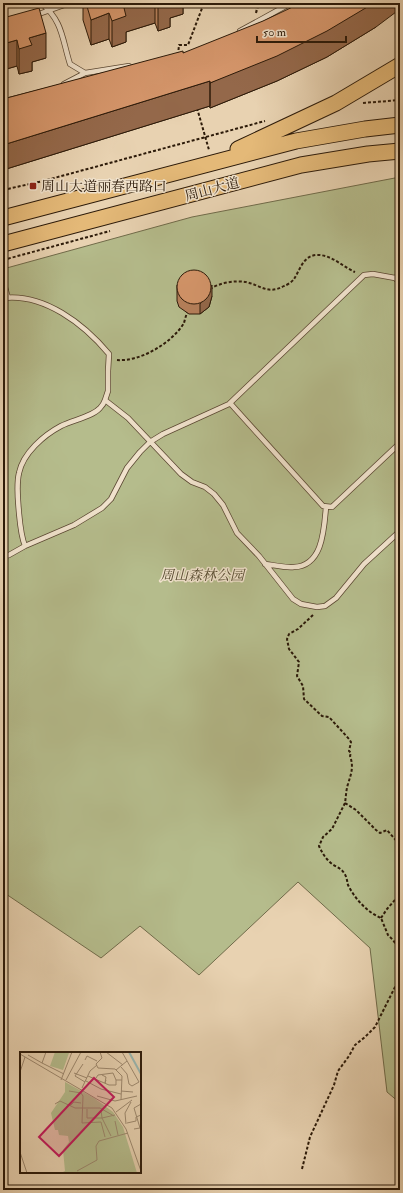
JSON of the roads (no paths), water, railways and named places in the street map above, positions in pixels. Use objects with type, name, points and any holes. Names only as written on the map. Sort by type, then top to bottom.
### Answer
[{"type":"main road","points":[[208,163],[336,103],[400,65]]},
{"type":"main road","name":"周山大道","points":[[3,218],[296,141],[366,129],[400,125]]},
{"type":"main road","name":"周山大道","points":[[3,244],[301,165],[368,154],[400,151]]},
{"type":"lane","points":[[41,3],[50,10],[56,18],[70,64],[85,73]]},
{"type":"lane","points":[[33,16],[70,3]]},
{"type":"lane","points":[[236,34],[291,3]]},
{"type":"lane","points":[[62,86],[85,73],[132,66]]},
{"type":"lane","points":[[3,557],[74,525],[102,508],[111,499],[127,468],[150,442],[163,434],[230,403],[364,275],[373,274],[398,276],[400,283]]},
{"type":"lane","points":[[3,280],[5,298],[32,301],[52,308],[72,319],[109,354],[108,391],[100,409],[87,416],[61,426],[47,435],[35,446],[19,471],[17,483],[20,521],[25,546]]},
{"type":"lane","points":[[105,400],[128,418],[171,464],[192,482],[205,487],[214,494],[223,505],[237,534],[265,564],[292,599],[301,604],[317,607],[325,606],[336,598],[364,564],[400,531]]},
{"type":"lane","points":[[230,403],[323,506],[326,507],[332,507],[400,443]]},
{"type":"lane","points":[[265,564],[293,567],[304,565],[317,554],[324,534],[326,507]]},
{"type":"place","name":"周山大道丽春西路口","points":[[33,186]]},
{"type":"park label","name":"周山森林公园","points":[[202,575]]}]
